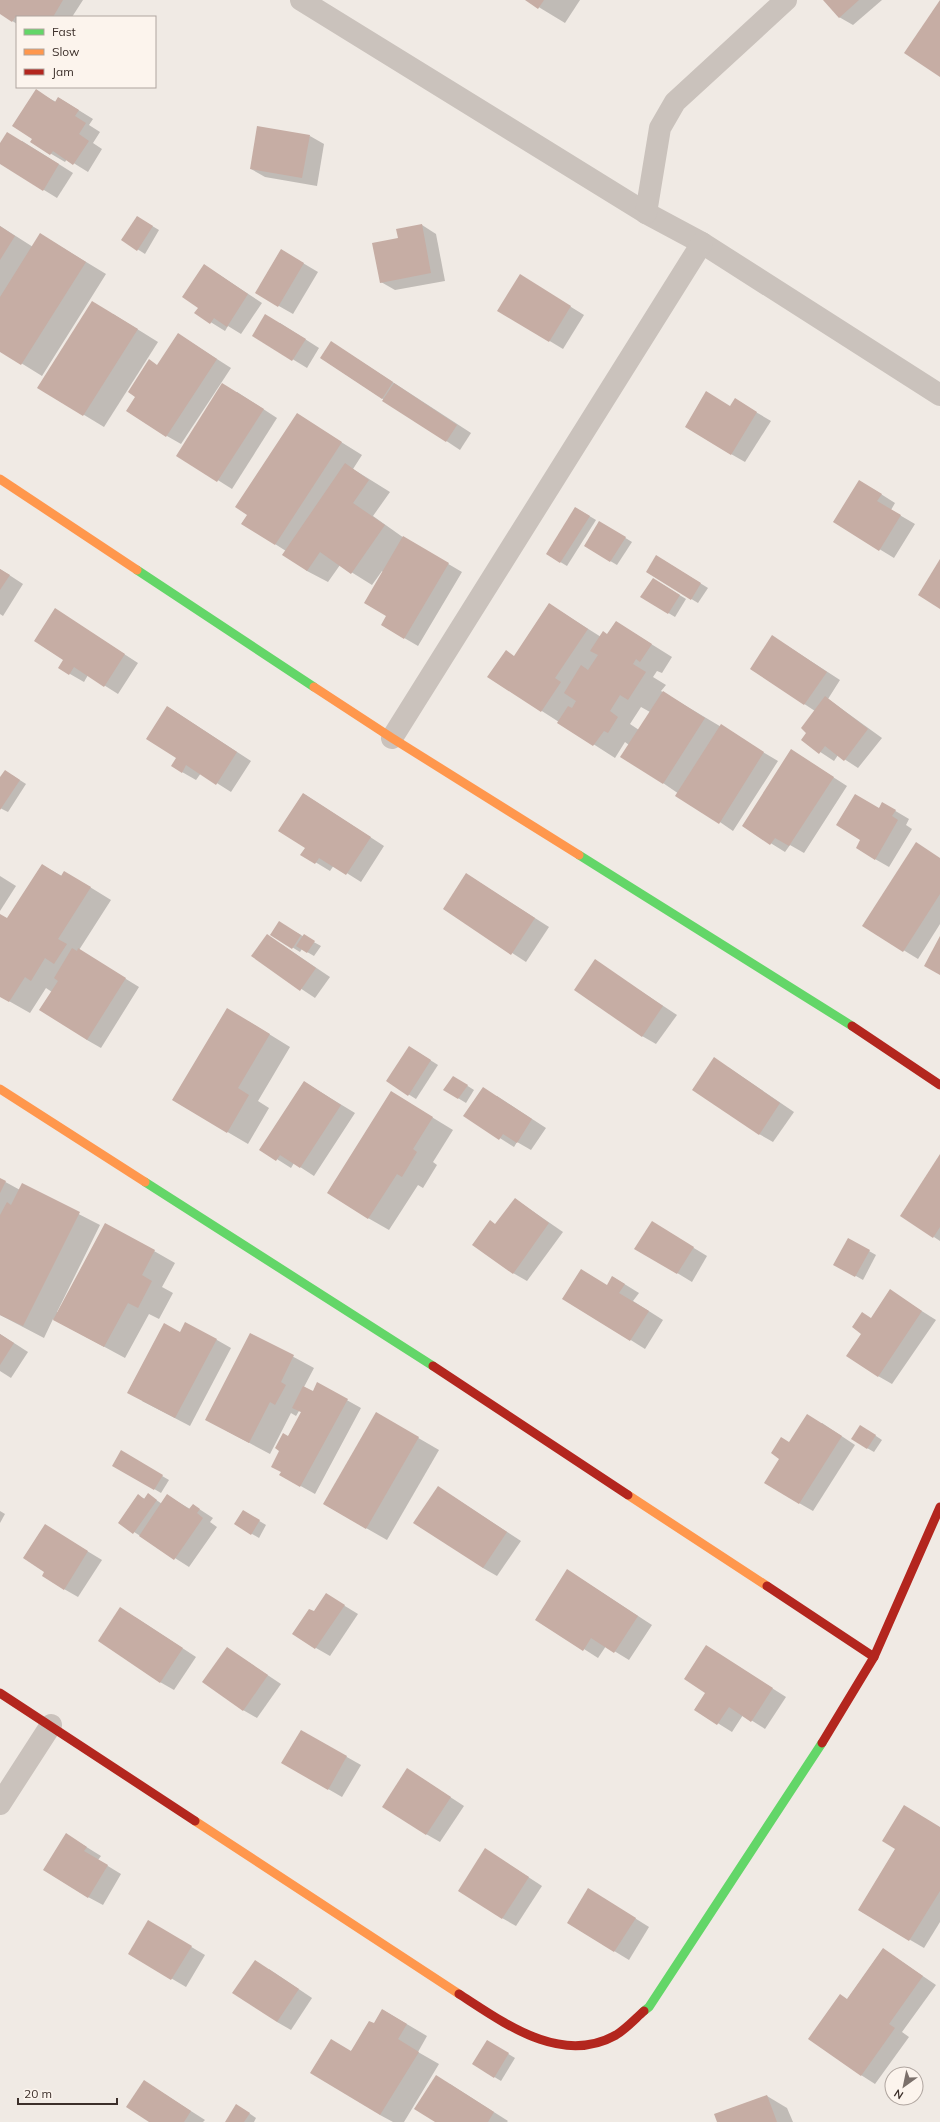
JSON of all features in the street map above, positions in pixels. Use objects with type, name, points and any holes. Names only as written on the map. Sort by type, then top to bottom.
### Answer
[{"type":"street","points":[[300,0],[646,213],[702,243],[940,395]]},
{"type":"street","points":[[646,213],[660,128],[675,102],[786,0]]},
{"type":"street","points":[[392,738],[702,243]]},
{"type":"street","points":[[0,479],[392,738],[855,1028],[940,1085]]},
{"type":"street","points":[[0,1089],[437,1368],[874,1657]]},
{"type":"street","points":[[0,1693],[507,2025],[544,2042],[583,2047],[616,2035],[649,2007],[817,1751],[874,1657],[940,1507]]},
{"type":"street","points":[[0,1804],[51,1725]]},
{"type":"building","points":[[0,0],[63,0],[54,16],[16,16],[12,22],[0,14]]},
{"type":"building","points":[[525,0],[544,0],[538,9]]},
{"type":"building","points":[[823,0],[859,0],[839,18]]},
{"type":"building","points":[[940,0],[940,77],[904,53]]},
{"type":"building","points":[[36,89],[55,102],[58,97],[79,110],[75,116],[86,123],[79,134],[89,141],[73,165],[53,151],[50,155],[30,142],[32,139],[12,126]]},
{"type":"building","points":[[257,126],[310,135],[302,178],[250,169]]},
{"type":"building","points":[[7,132],[59,164],[43,191],[0,164],[0,143]]},
{"type":"building","points":[[137,216],[153,226],[137,251],[121,240]]},
{"type":"building","points":[[422,224],[431,273],[380,283],[372,243],[398,238],[396,229]]},
{"type":"building","points":[[0,226],[15,236],[0,260]]},
{"type":"building","points":[[40,233],[86,262],[21,365],[0,352],[0,297]]},
{"type":"building","points":[[281,249],[304,263],[278,307],[255,293]]},
{"type":"building","points":[[204,264],[248,294],[227,327],[214,318],[210,324],[194,313],[198,308],[182,297]]},
{"type":"building","points":[[520,274],[571,306],[549,342],[497,311]]},
{"type":"building","points":[[92,301],[138,329],[83,416],[37,388]]},
{"type":"building","points":[[265,314],[306,339],[292,361],[252,336]]},
{"type":"building","points":[[178,333],[217,359],[166,437],[126,411],[135,397],[128,392],[149,359],[157,365]]},
{"type":"building","points":[[331,341],[393,382],[382,399],[320,358]]},
{"type":"building","points":[[222,383],[264,409],[217,482],[176,456]]},
{"type":"building","points":[[394,383],[457,425],[446,442],[382,401]]},
{"type":"building","points":[[706,391],[730,406],[735,398],[757,412],[731,455],[685,427]]},
{"type":"building","points":[[297,413],[342,442],[275,545],[241,524],[247,515],[235,507]]},
{"type":"building","points":[[345,463],[369,480],[353,503],[385,525],[351,574],[320,552],[307,571],[282,555]]},
{"type":"building","points":[[859,480],[882,494],[877,501],[901,515],[879,551],[833,522]]},
{"type":"building","points":[[575,507],[590,516],[560,563],[546,554]]},
{"type":"building","points":[[599,521],[626,537],[610,562],[584,546]]},
{"type":"building","points":[[403,536],[449,563],[404,639],[381,625],[386,616],[364,603]]},
{"type":"building","points":[[656,555],[701,583],[691,600],[646,572]]},
{"type":"building","points":[[940,559],[940,609],[918,595]]},
{"type":"building","points":[[0,569],[10,575],[0,590]]},
{"type":"building","points":[[653,578],[680,595],[668,614],[640,597]]},
{"type":"building","points":[[549,603],[588,629],[555,678],[561,682],[541,712],[487,677],[506,650],[514,656]]},
{"type":"building","points":[[55,608],[125,654],[104,687],[74,667],[69,675],[58,668],[63,660],[34,641]]},
{"type":"building","points":[[616,621],[652,644],[640,662],[636,659],[633,664],[646,672],[628,700],[620,695],[610,711],[618,717],[608,733],[604,731],[593,746],[557,723],[568,706],[572,708],[576,701],[564,693],[581,665],[588,670],[598,655],[590,651],[603,631],[607,634]]},
{"type":"building","points":[[772,635],[827,672],[804,705],[750,669]]},
{"type":"building","points":[[663,691],[705,718],[663,784],[620,757]]},
{"type":"building","points":[[825,696],[868,729],[844,761],[825,746],[819,754],[801,740],[806,733],[801,728]]},
{"type":"building","points":[[167,706],[237,752],[216,785],[186,765],[182,773],[171,766],[176,758],[146,739]]},
{"type":"building","points":[[721,724],[764,752],[719,824],[675,796]]},
{"type":"building","points":[[791,749],[834,777],[789,846],[775,838],[770,845],[742,826]]},
{"type":"building","points":[[5,770],[20,780],[0,810],[0,777]]},
{"type":"building","points":[[303,793],[371,837],[346,875],[319,858],[315,864],[300,855],[305,848],[278,831]]},
{"type":"building","points":[[855,794],[879,808],[882,802],[896,810],[892,816],[898,820],[875,860],[856,848],[860,840],[836,825]]},
{"type":"building","points":[[916,842],[940,858],[940,894],[903,952],[862,926]]},
{"type":"building","points":[[42,864],[61,876],[64,871],[91,887],[58,939],[67,944],[54,964],[45,958],[31,981],[25,977],[9,1002],[0,997],[0,914],[7,918]]},
{"type":"building","points":[[466,873],[535,918],[511,955],[443,909]]},
{"type":"building","points":[[279,921],[301,935],[292,949],[270,935]]},
{"type":"building","points":[[267,934],[316,968],[300,991],[251,956]]},
{"type":"building","points":[[304,934],[315,941],[307,953],[296,946]]},
{"type":"building","points":[[940,936],[940,975],[924,966]]},
{"type":"building","points":[[72,948],[77,951],[78,948],[126,978],[87,1040],[39,1010],[58,981],[54,978]]},
{"type":"building","points":[[595,959],[663,1006],[642,1037],[574,990]]},
{"type":"building","points":[[227,1008],[270,1034],[238,1088],[249,1095],[227,1133],[172,1100]]},
{"type":"building","points":[[409,1046],[431,1060],[408,1096],[386,1081]]},
{"type":"building","points":[[714,1057],[780,1103],[759,1135],[692,1090]]},
{"type":"building","points":[[453,1076],[468,1085],[458,1099],[443,1090]]},
{"type":"building","points":[[304,1081],[341,1105],[300,1168],[280,1155],[276,1161],[259,1150]]},
{"type":"building","points":[[483,1087],[532,1119],[517,1143],[503,1134],[499,1140],[463,1116]]},
{"type":"building","points":[[391,1091],[433,1117],[413,1149],[417,1152],[402,1177],[397,1174],[368,1219],[327,1193]]},
{"type":"building","points":[[940,1154],[940,1227],[933,1238],[900,1216]]},
{"type":"building","points":[[0,1178],[6,1181],[0,1193]]},
{"type":"building","points":[[22,1183],[80,1212],[23,1326],[0,1315],[0,1215],[7,1202],[11,1205]]},
{"type":"building","points":[[515,1198],[549,1223],[513,1274],[472,1245],[490,1220],[495,1224]]},
{"type":"building","points":[[652,1221],[694,1247],[677,1274],[634,1249]]},
{"type":"building","points":[[105,1223],[155,1250],[142,1275],[152,1281],[138,1308],[128,1303],[104,1347],[53,1320]]},
{"type":"building","points":[[848,1238],[870,1250],[855,1277],[833,1265]]},
{"type":"building","points":[[581,1269],[607,1285],[612,1276],[625,1284],[619,1293],[649,1311],[630,1341],[562,1299]]},
{"type":"building","points":[[890,1289],[922,1311],[878,1377],[846,1356],[861,1334],[852,1327],[862,1312],[871,1318]]},
{"type":"building","points":[[185,1322],[217,1339],[175,1418],[127,1393],[164,1323],[180,1332]]},
{"type":"building","points":[[250,1333],[294,1355],[281,1382],[286,1385],[275,1405],[270,1402],[249,1443],[205,1420]]},
{"type":"building","points":[[0,1334],[14,1343],[0,1365]]},
{"type":"building","points":[[317,1382],[348,1399],[300,1487],[279,1475],[281,1472],[271,1467],[279,1451],[275,1448],[283,1433],[288,1436],[301,1412],[292,1408],[303,1386],[313,1391]]},
{"type":"building","points":[[376,1412],[419,1437],[366,1529],[323,1504]]},
{"type":"building","points":[[807,1414],[842,1436],[799,1504],[764,1483],[779,1459],[771,1453],[781,1437],[789,1442]]},
{"type":"building","points":[[860,1425],[876,1435],[867,1449],[851,1439]]},
{"type":"building","points":[[121,1450],[163,1475],[154,1490],[112,1466]]},
{"type":"building","points":[[438,1486],[507,1532],[483,1568],[413,1523]]},
{"type":"building","points":[[148,1493],[157,1500],[133,1534],[118,1523],[138,1494],[144,1499]]},
{"type":"building","points":[[167,1494],[189,1509],[193,1504],[200,1509],[197,1513],[203,1518],[174,1560],[139,1536]]},
{"type":"building","points":[[243,1510],[260,1520],[251,1535],[234,1524]]},
{"type":"building","points":[[45,1524],[88,1551],[64,1590],[42,1576],[44,1572],[23,1558]]},
{"type":"building","points":[[567,1569],[638,1616],[614,1653],[591,1638],[583,1651],[535,1620]]},
{"type":"building","points":[[326,1593],[345,1605],[315,1649],[292,1634],[309,1609],[314,1611]]},
{"type":"building","points":[[120,1607],[183,1648],[160,1683],[98,1641]]},
{"type":"building","points":[[706,1645],[773,1688],[751,1722],[729,1707],[717,1725],[694,1710],[705,1693],[684,1679]]},
{"type":"building","points":[[227,1647],[268,1675],[243,1711],[202,1682]]},
{"type":"building","points":[[301,1730],[347,1756],[328,1790],[281,1763]]},
{"type":"building","points":[[407,1768],[451,1797],[426,1835],[382,1807]]},
{"type":"building","points":[[904,1805],[940,1827],[940,1891],[909,1941],[858,1910],[895,1849],[882,1841]]},
{"type":"building","points":[[66,1833],[87,1847],[84,1851],[108,1865],[88,1898],[43,1870]]},
{"type":"building","points":[[485,1848],[529,1877],[502,1919],[458,1891]]},
{"type":"building","points":[[588,1888],[636,1918],[614,1952],[567,1923]]},
{"type":"building","points":[[148,1920],[192,1946],[171,1980],[128,1954]]},
{"type":"building","points":[[883,1948],[923,1976],[889,2024],[895,2028],[861,2076],[808,2039],[840,1994],[847,1999]]},
{"type":"building","points":[[255,1960],[299,1989],[277,2022],[232,1993]]},
{"type":"building","points":[[382,2009],[407,2024],[398,2039],[419,2052],[380,2115],[310,2073],[331,2039],[351,2051],[369,2021],[374,2023]]},
{"type":"building","points":[[487,2040],[509,2053],[494,2078],[472,2064]]},
{"type":"building","points":[[436,2075],[494,2112],[488,2122],[435,2122],[414,2109]]},
{"type":"building","points":[[144,2080],[191,2111],[184,2122],[149,2122],[126,2107]]},
{"type":"building","points":[[767,2095],[777,2122],[717,2122],[714,2114]]},
{"type":"building","points":[[236,2104],[250,2113],[244,2122],[225,2122]]},
{"type":"traffic: fast","points":[[137,570],[314,687]]},
{"type":"traffic: fast","points":[[579,855],[852,1026]]},
{"type":"traffic: fast","points":[[145,1182],[433,1366]]},
{"type":"traffic: fast","points":[[644,2011],[649,2007],[822,1743]]},
{"type":"traffic: slow","points":[[0,479],[137,570]]},
{"type":"traffic: slow","points":[[314,687],[392,738],[579,855]]},
{"type":"traffic: slow","points":[[0,1089],[145,1182]]},
{"type":"traffic: slow","points":[[628,1495],[767,1586]]},
{"type":"traffic: slow","points":[[195,1821],[459,1994]]},
{"type":"traffic: jam","points":[[852,1026],[940,1085]]},
{"type":"traffic: jam","points":[[433,1366],[628,1495]]},
{"type":"traffic: jam","points":[[822,1743],[874,1657],[940,1507]]},
{"type":"traffic: jam","points":[[767,1586],[874,1657]]},
{"type":"traffic: jam","points":[[0,1693],[195,1821]]},
{"type":"traffic: jam","points":[[459,1994],[514,2028],[534,2037],[554,2043],[575,2046],[595,2043],[616,2035],[644,2011]]}]
